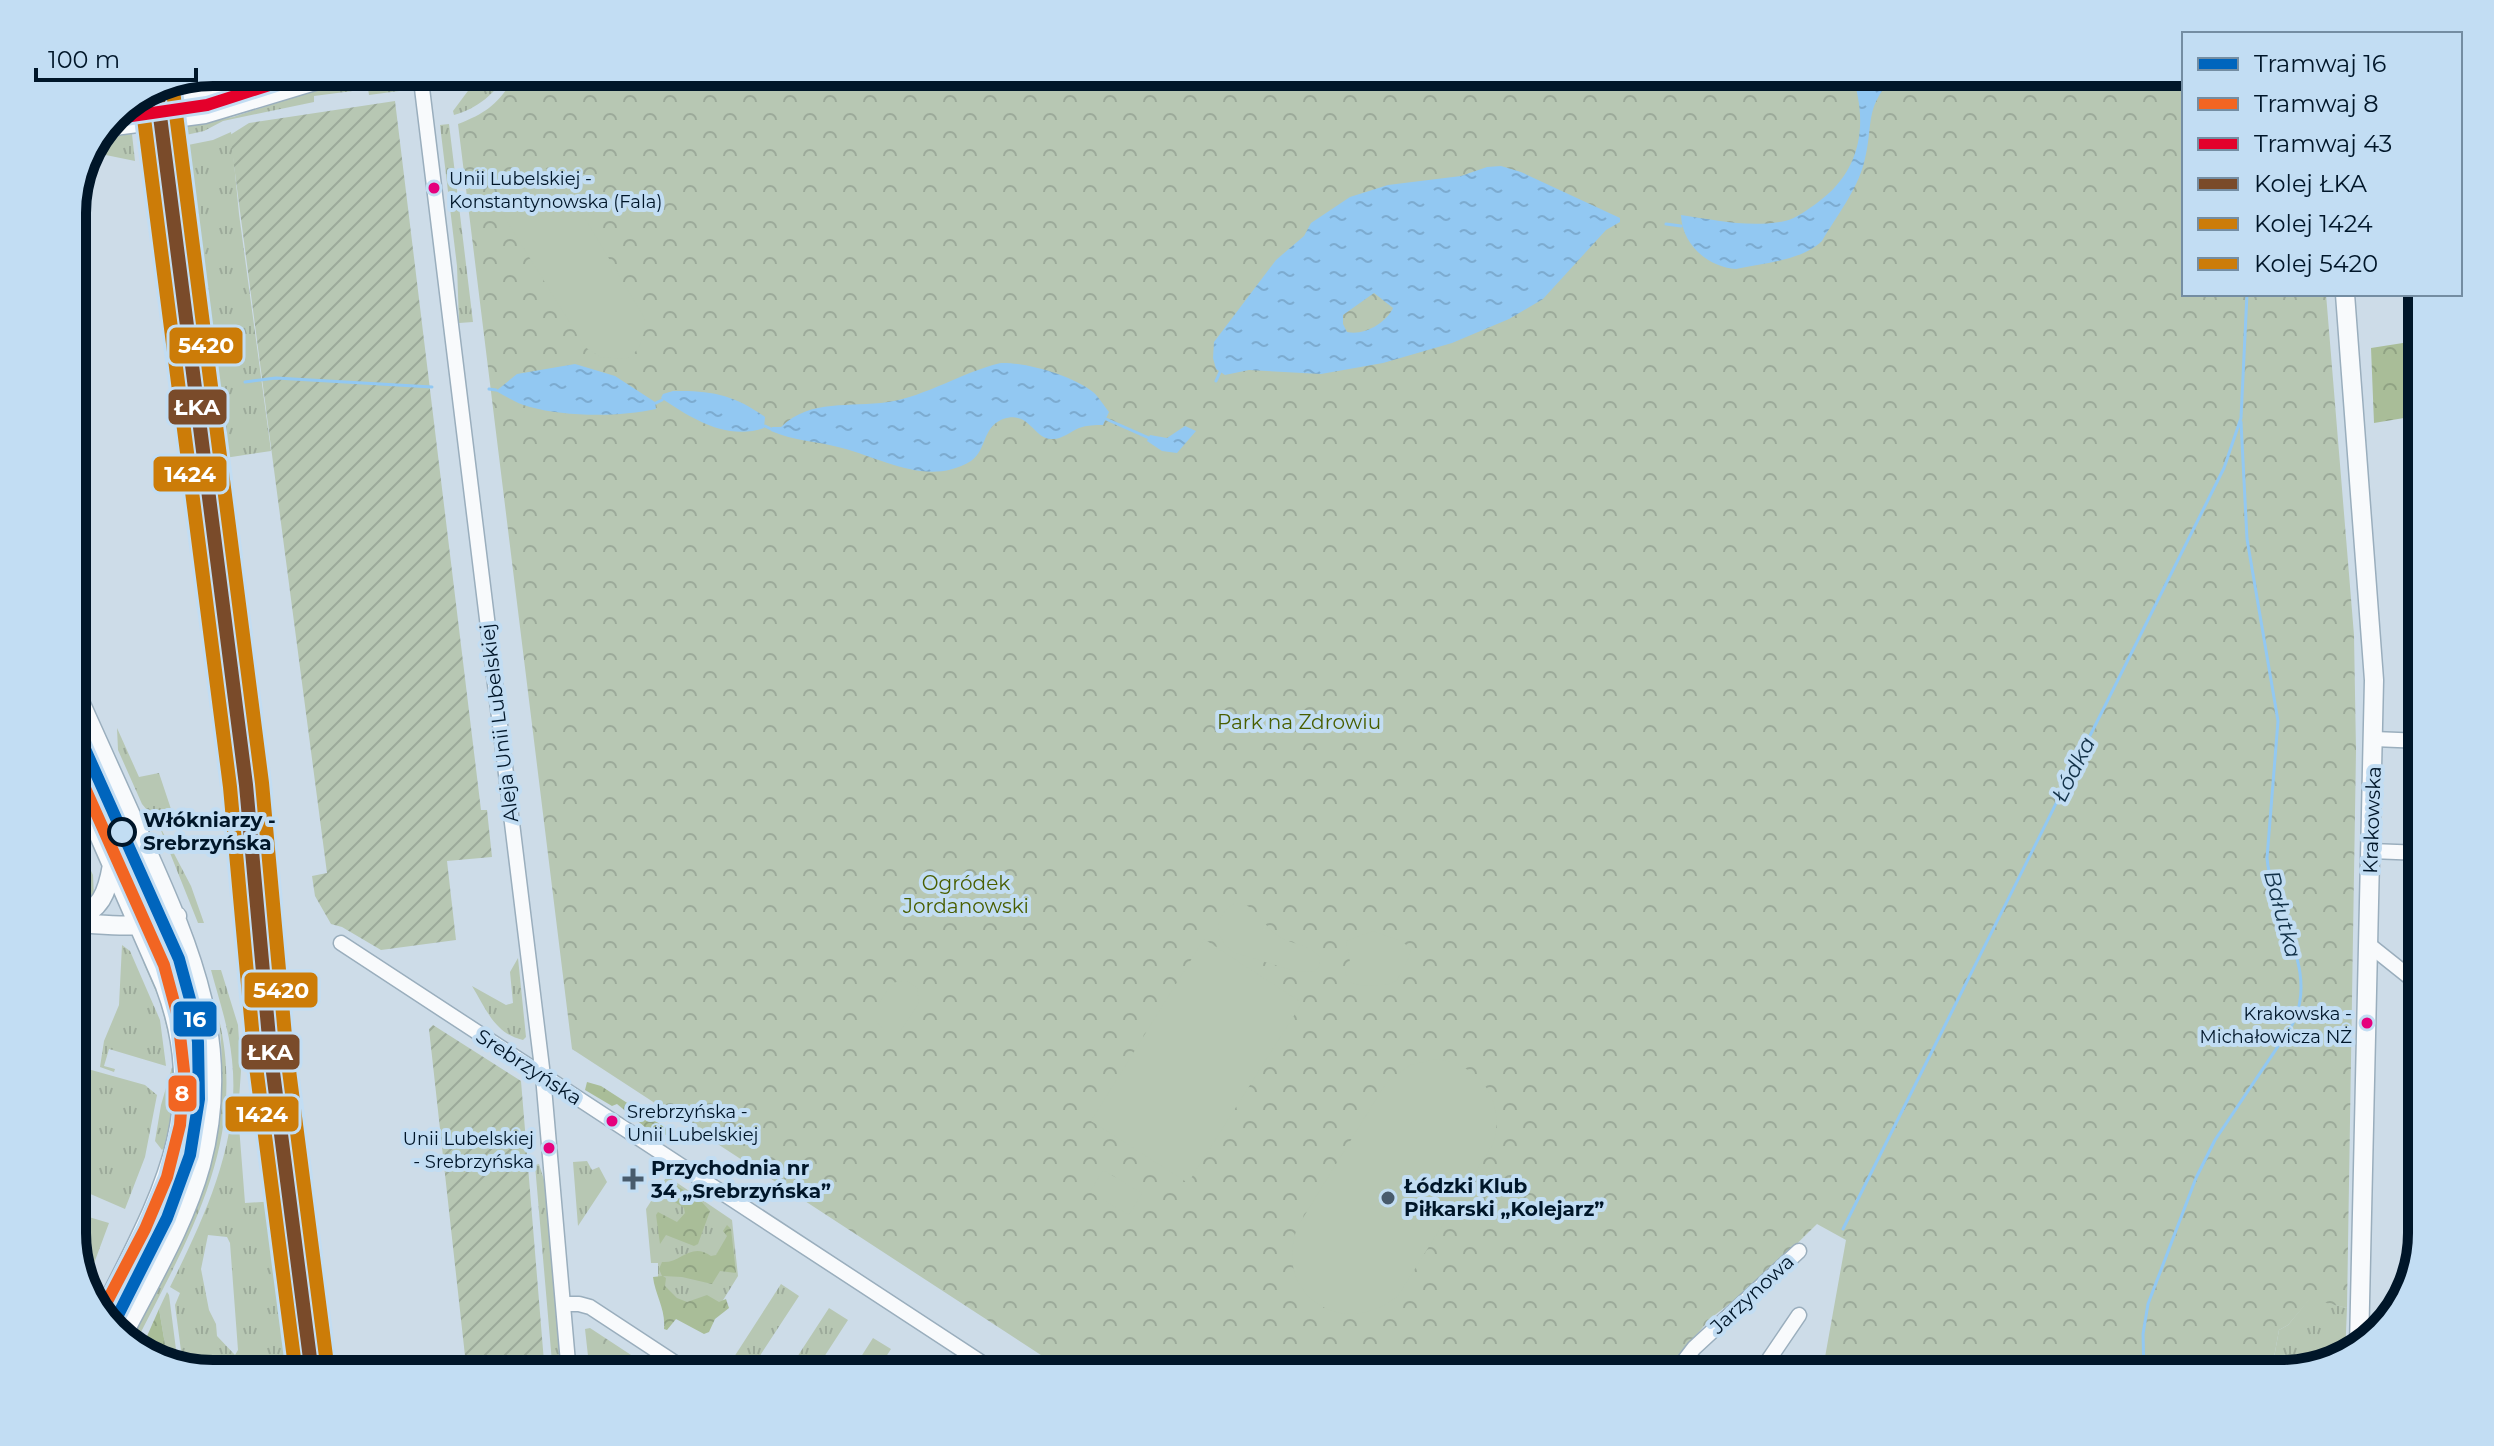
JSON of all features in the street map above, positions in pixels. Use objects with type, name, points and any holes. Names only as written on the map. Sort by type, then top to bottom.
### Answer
[{"type":"main road","points":[[154,101],[200,94],[224,86]]},
{"type":"main road","points":[[121,125],[221,110],[299,86]]},
{"type":"main road","name":"Krakowska","points":[[2345,296],[2369,600],[2374,739],[2359,1333]]},
{"type":"main road","points":[[86,715],[177,916],[198,976],[213,1060],[211,1118],[193,1191],[127,1326]]},
{"type":"main road","points":[[86,806],[165,986],[176,1020],[183,1066],[182,1116],[167,1179],[107,1303]]},
{"type":"main road","points":[[86,915],[102,902],[112,865]]},
{"type":"main road","points":[[86,923],[139,926],[157,924],[177,916]]},
{"type":"street","name":"Aleja Unii Lubelskiej","points":[[422,86],[543,1076],[568,1360]]},
{"type":"street","points":[[2374,739],[2408,740]]},
{"type":"street","points":[[2371,851],[2408,852]]},
{"type":"street","name":"Srebrzyńska","points":[[341,943],[976,1360]]},
{"type":"street","points":[[2368,944],[2408,976]]},
{"type":"street","name":"Jarzynowa","points":[[1685,1360],[1799,1251]]},
{"type":"street","points":[[563,1304],[590,1307],[671,1360]]},
{"type":"street","points":[[1770,1360],[1799,1315]]},
{"type":"green space","points":[[328,86],[397,86],[399,91],[369,95],[368,89],[314,96],[314,102],[223,121],[204,131],[177,137],[176,128],[233,117]]},
{"type":"green space","points":[[472,86],[499,86],[470,109],[454,115],[453,111]]},
{"type":"green space","name":"Park na Zdrowiu","points":[[508,86],[2182,86],[2182,296],[2326,296],[2354,635],[2356,751],[2347,1308],[2310,1299],[2288,1325],[2279,1330],[2274,1360],[1825,1360],[1846,1240],[1817,1224],[1759,1281],[1711,1318],[1674,1360],[1049,1360],[572,1049],[458,124],[478,115]]},
{"type":"green space","points":[[395,101],[481,810],[487,810],[492,857],[447,861],[456,940],[381,950],[342,927],[331,924],[315,896],[312,876],[327,873],[230,135],[249,123]]},
{"type":"green space","points":[[449,124],[473,322],[459,323],[457,266],[440,125]]},
{"type":"green space","points":[[231,132],[271,451],[218,459],[178,147],[213,140]]},
{"type":"green space","points":[[132,134],[135,161],[101,154],[112,137]]},
{"type":"green space","points":[[525,165],[545,168],[560,177],[644,317],[642,341],[627,359],[600,357],[585,347],[508,223],[500,196],[503,181],[515,169]]},
{"type":"green space","points":[[2408,342],[2408,417],[2374,423],[2371,348]]},
{"type":"green space","points":[[117,728],[139,777],[159,773],[174,818],[158,823],[142,804],[118,750]]},
{"type":"green space","points":[[158,823],[191,886],[204,923],[198,923]]},
{"type":"green space","points":[[86,860],[93,875],[94,898],[86,904]]},
{"type":"green space","points":[[1235,903],[1255,911],[1280,937],[1313,950],[1320,958],[1319,966],[1314,972],[1294,971],[1233,952],[1222,940],[1219,926],[1223,914]]},
{"type":"green space","points":[[1373,931],[1410,947],[1400,975],[1392,983],[1384,985],[1366,986],[1348,981],[1345,972],[1350,962],[1346,941]]},
{"type":"green space","points":[[1204,939],[1302,1003],[1188,1183],[1091,1121]]},
{"type":"green space","points":[[122,945],[130,951],[160,1020],[166,1066],[109,1049],[104,1066],[115,1069],[114,1072],[100,1067],[104,1041],[119,1005]]},
{"type":"green space","points":[[518,958],[526,1037],[523,1040],[498,1026],[472,986],[506,1005],[513,1003],[510,972]]},
{"type":"green space","points":[[143,962],[153,977],[169,1026],[174,1056],[177,1085],[171,1135],[162,1150],[155,1141],[173,1053],[160,1001]]},
{"type":"green space","points":[[211,970],[221,970],[238,1025],[241,1071],[238,1113],[245,1203],[277,1201],[296,1360],[213,1360],[182,1356],[175,1305],[180,1293],[170,1287],[196,1233],[226,1149],[233,1090],[231,1048]],"holes":[[[208,1235],[227,1237],[230,1243],[238,1350],[235,1355],[217,1336],[201,1269]]]},
{"type":"green space","points":[[906,980],[917,988],[919,1003],[901,1030],[884,1030],[876,1021],[876,1008],[892,983]]},
{"type":"green space","points":[[219,1019],[226,1064],[225,1108],[219,1149],[192,1229],[139,1336],[135,1333],[188,1225],[202,1188],[220,1112],[222,1068]]},
{"type":"green space","points":[[433,1025],[521,1081],[544,1360],[465,1360],[429,1029]]},
{"type":"green space","name":"Łódzki Klub Piłkarski „Kolejarz”","points":[[1437,1059],[1466,1069],[1486,1088],[1496,1113],[1493,1144],[1398,1296],[1377,1309],[1355,1314],[1335,1312],[1317,1303],[1303,1290],[1294,1272],[1292,1250],[1298,1226],[1386,1083],[1410,1065]]},
{"type":"green space","points":[[86,1069],[145,1085],[157,1095],[145,1157],[125,1209],[86,1192]]},
{"type":"green space","points":[[587,1082],[601,1086],[668,1132],[666,1135],[651,1132],[617,1104],[612,1106],[585,1090]]},
{"type":"green space","points":[[587,1161],[592,1170],[599,1167],[607,1182],[578,1226],[573,1162]]},
{"type":"green space","points":[[539,1164],[545,1183],[561,1360],[552,1360],[535,1165]]},
{"type":"green space","points":[[1103,1170],[1142,1193],[1129,1215],[1090,1192]]},
{"type":"green space","points":[[667,1176],[732,1220],[738,1276],[704,1331],[658,1287],[658,1263],[651,1263],[646,1209]]},
{"type":"green space","points":[[674,1184],[701,1201],[710,1211],[698,1244],[694,1246],[666,1235],[660,1244],[658,1212],[677,1222],[685,1213],[684,1208],[664,1195],[667,1186]]},
{"type":"green space","points":[[86,1216],[109,1223],[92,1270],[86,1241]]},
{"type":"green space","points":[[727,1225],[731,1229],[736,1273],[720,1271],[712,1284],[663,1276],[666,1278],[665,1286],[677,1298],[687,1302],[707,1295],[719,1302],[726,1299],[729,1308],[715,1319],[709,1332],[704,1334],[676,1319],[667,1330],[664,1329],[653,1277],[662,1276],[659,1269],[662,1262],[697,1251],[716,1255],[727,1236],[723,1231]]},
{"type":"green space","points":[[781,1284],[799,1296],[757,1360],[732,1360]]},
{"type":"green space","points":[[167,1292],[177,1355],[166,1350],[159,1309]]},
{"type":"green space","points":[[2310,1298],[2347,1308],[2346,1342],[2314,1356],[2274,1360],[2279,1330],[2288,1325]]},
{"type":"green space","points":[[829,1308],[848,1320],[822,1360],[795,1360]]},
{"type":"green space","points":[[159,1309],[166,1350],[145,1340]]},
{"type":"green space","points":[[590,1328],[639,1360],[588,1360],[585,1329]]},
{"type":"green space","points":[[873,1338],[891,1349],[884,1360],[859,1360]]},
{"type":"water","points":[[1855,86],[1886,86],[1872,115],[1861,173],[1822,241],[1793,257],[1736,269],[1715,264],[1698,252],[1686,235],[1681,215],[1746,223],[1785,221],[1806,211],[1832,190],[1844,176],[1858,144],[1860,109]]},
{"type":"water","points":[[1501,166],[1521,172],[1620,218],[1620,222],[1606,230],[1543,299],[1509,319],[1452,343],[1383,363],[1321,374],[1249,370],[1225,375],[1216,369],[1214,342],[1276,260],[1304,236],[1311,223],[1350,197],[1388,185],[1461,176],[1487,167]],"holes":[[[1374,293],[1393,308],[1385,319],[1367,330],[1347,332],[1343,324],[1343,315]]]},
{"type":"water","points":[[1001,363],[1049,371],[1084,386],[1109,412],[1103,425],[1082,427],[1051,439],[1019,418],[1003,419],[991,427],[980,451],[971,461],[939,471],[906,468],[771,431],[772,427],[781,427],[793,418],[818,408],[902,399]]},
{"type":"water","points":[[575,364],[615,376],[655,402],[656,409],[610,415],[560,413],[526,406],[496,391],[517,374]]},
{"type":"water","points":[[673,391],[711,393],[733,399],[765,417],[764,428],[736,432],[710,425],[661,398],[663,394]]},
{"type":"water","points":[[1185,426],[1196,431],[1177,453],[1162,451],[1147,441],[1150,435],[1167,438]]},
{"type":"waterway","points":[[1666,224],[1681,226]]},
{"type":"waterway","name":"Łódka","points":[[1843,1229],[2224,468],[2241,418],[2247,296]]},
{"type":"waterway","points":[[1216,381],[1220,372]]},
{"type":"waterway","points":[[245,382],[276,378],[432,387]]},
{"type":"waterway","points":[[489,389],[496,390]]},
{"type":"waterway","points":[[656,403],[662,400]]},
{"type":"waterway","points":[[1106,419],[1149,438]]},
{"type":"waterway","name":"Bałutka","points":[[2144,1360],[2143,1334],[2148,1304],[2196,1178],[2215,1140],[2291,1027],[2299,1006],[2301,985],[2298,964],[2267,858],[2278,721],[2247,539],[2241,422]]},
{"type":"waterway","points":[[765,426],[771,429]]},
{"type":"railway","points":[[166,96],[238,666],[250,737]]},
{"type":"railway","points":[[143,107],[202,569],[231,854]]},
{"type":"tram line","name":"43","points":[[132,116],[207,105],[266,86]]},
{"type":"tram line","name":"16","points":[[86,751],[179,959],[198,1042],[199,1099],[190,1155],[167,1218],[117,1316]]},
{"type":"tram line","name":"8","points":[[86,790],[164,965],[178,1017],[184,1071],[180,1125],[167,1177],[145,1229],[107,1302]]},
{"type":"rail line","name":"5420","points":[[173,93],[262,783],[286,1047],[326,1360]]},
{"type":"rail line","name":"ŁKA","points":[[158,100],[246,785],[270,1049],[310,1360]]},
{"type":"rail line","name":"1424","points":[[143,107],[230,787],[254,1051],[294,1360]]},
{"type":"place","name":"Unii Lubelskiej - Konstantynowska (Fala)","points":[[434,188]]},
{"type":"place","name":"Włókniarzy - Srebrzyńska","points":[[122,832]]},
{"type":"place","name":"Krakowska - Michałowicza NŻ","points":[[2367,1023]]},
{"type":"place","name":"Srebrzyńska - Unii Lubelskiej","points":[[612,1121]]},
{"type":"place","name":"Unii Lubelskiej - Srebrzyńska","points":[[549,1148]]},
{"type":"place","name":"Przychodnia nr 34 „Srebrzyńska”","points":[[633,1179]]},
{"type":"place","name":"Łódzki Klub Piłkarski „Kolejarz”","points":[[1388,1198]]},
{"type":"park label","name":"Ogródek Jordanowski","points":[[966,894]]}]
